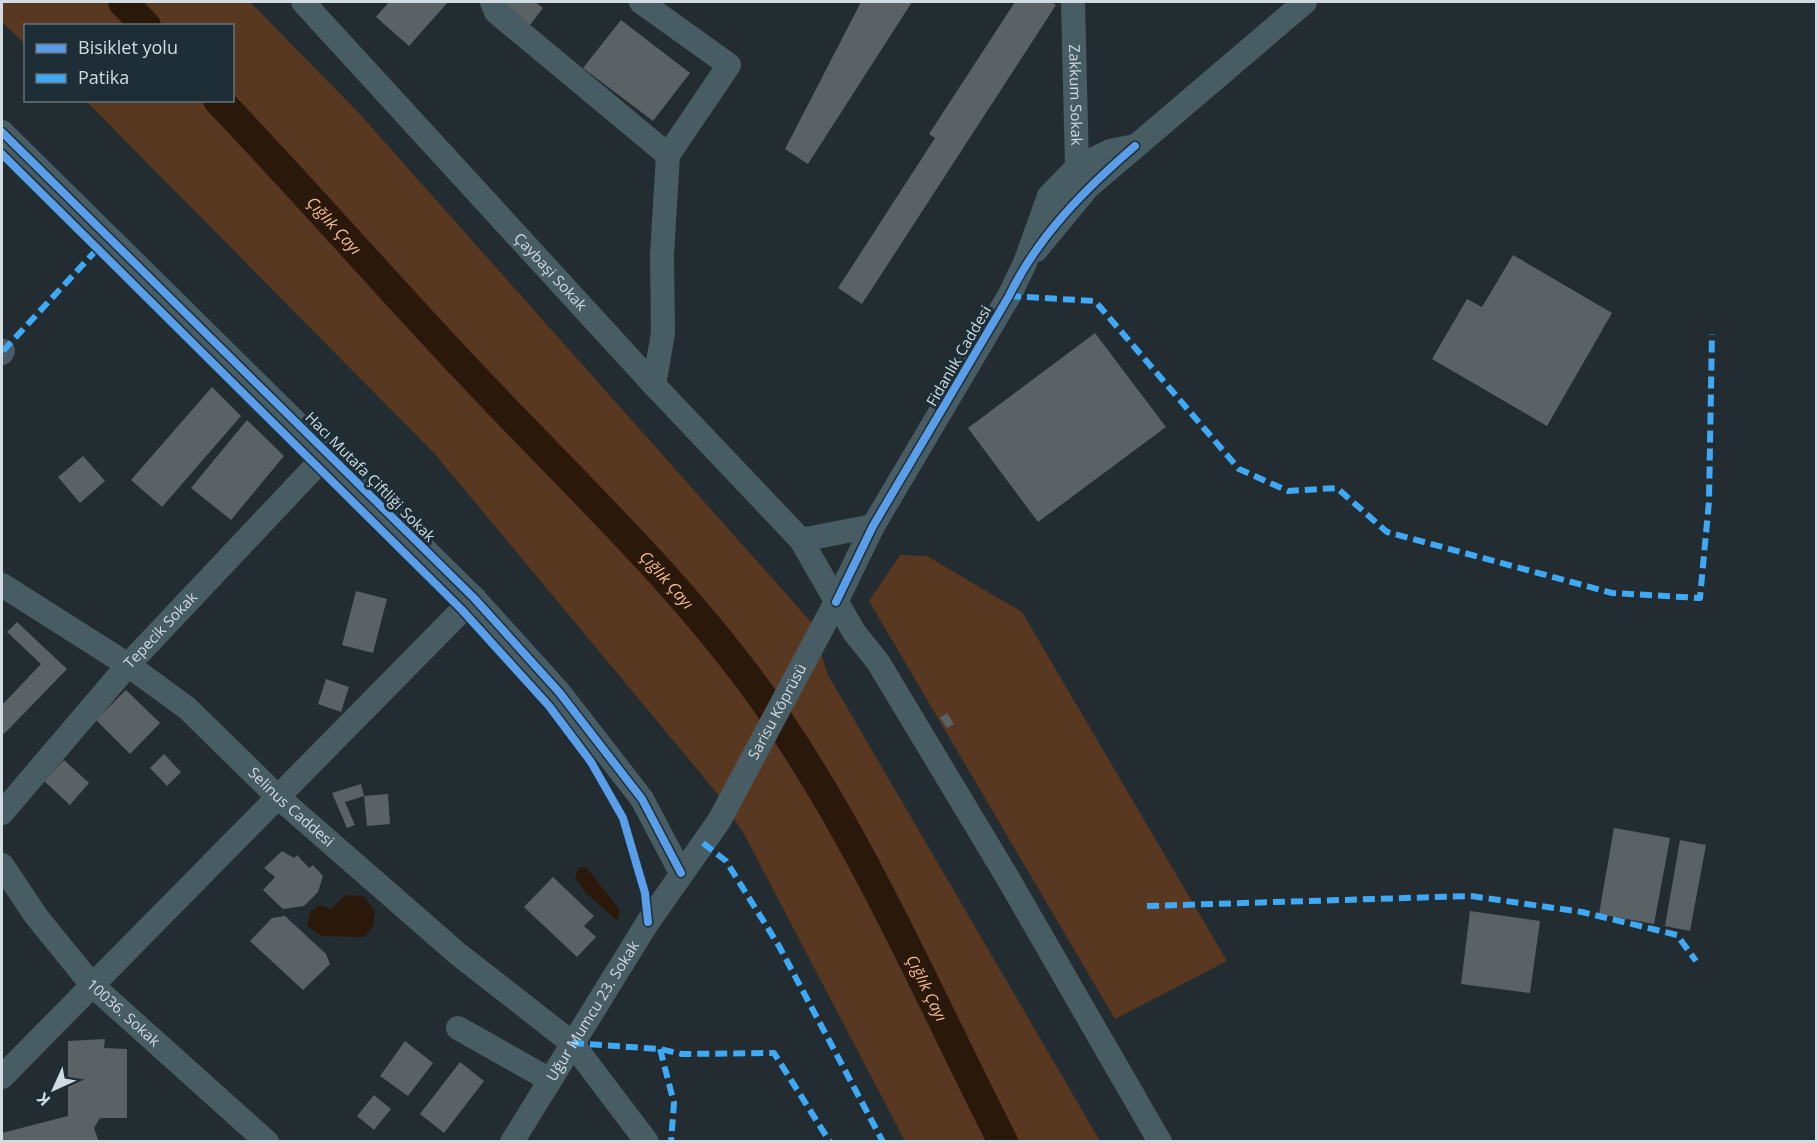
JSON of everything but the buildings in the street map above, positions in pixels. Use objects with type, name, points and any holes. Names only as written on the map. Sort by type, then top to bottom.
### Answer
[{"type":"street","name":"Çaybaşi Sokak","points":[[303,2],[654,385],[801,540],[854,632],[878,662],[1006,875],[1160,1142]]},
{"type":"street","points":[[492,2],[496,12],[668,155]]},
{"type":"street","points":[[641,2],[729,65],[668,155],[662,255],[663,333],[654,385]]},
{"type":"street","name":"Zakkum Sokak","points":[[1073,2],[1082,177]]},
{"type":"street","name":"Fidanlık Caddesi","points":[[836,602],[873,526],[997,316],[1025,263],[1049,196],[1082,177],[1110,152],[1135,146],[1305,2]]},
{"type":"street","name":"Hacı Mutafa Çiftliği Sokak","points":[[2,132],[474,598],[559,692],[642,799],[681,873]]},
{"type":"street","name":"Tepecik Sokak","points":[[2,813],[128,665],[327,454]]},
{"type":"street","points":[[801,540],[873,526]]},
{"type":"street","name":"Selinus Caddesi","points":[[2,585],[128,665],[187,708],[278,797],[458,954],[572,1043],[647,1142]]},
{"type":"street","points":[[2,1077],[474,598]]},
{"type":"street","name":"Sarisu Kōprüsü","points":[[719,821],[836,602]]},
{"type":"street","name":"Uğur Mumcu 23. Sokak","points":[[512,1142],[572,1043],[681,873],[719,821]]},
{"type":"street","name":"10036. Sokak","points":[[2,865],[36,916],[92,985],[267,1142]]},
{"type":"street","points":[[458,1028],[550,1080]]},
{"type":"shaded area","points":[[2,2],[250,2],[357,111],[811,622],[828,675],[1100,1141],[905,1141],[743,832],[716,792],[434,453],[87,102],[234,102],[234,24],[24,24],[24,43],[2,22]]},
{"type":"shaded area","points":[[900,555],[927,556],[1022,612],[1227,961],[1115,1019],[869,601]]},
{"type":"shaded area","points":[[586,867],[618,908],[620,915],[617,920],[588,895],[575,878],[578,868]]},
{"type":"shaded area","points":[[346,895],[363,896],[375,911],[373,926],[364,937],[321,936],[307,926],[310,912],[319,905],[331,909]]},
{"type":"waterway","name":"Çığlık Çayı","points":[[123,2],[144,24]]},
{"type":"waterway","name":"Çığlık Çayı","points":[[220,102],[453,355],[632,541],[734,659],[800,753],[832,806],[892,917],[1003,1142]]},
{"type":"marked path","points":[[3,351],[101,245]]},
{"type":"marked path","points":[[1009,296],[1095,301],[1239,469],[1288,491],[1337,488],[1387,532],[1612,593],[1700,598],[1709,501],[1712,334]]},
{"type":"marked path","points":[[703,843],[726,861],[779,946],[883,1142]]},
{"type":"marked path","points":[[1147,906],[1471,896],[1582,912],[1677,935],[1696,961]]},
{"type":"marked path","points":[[572,1043],[660,1049],[682,1054],[774,1053],[830,1142]]},
{"type":"marked path","points":[[660,1049],[674,1103],[671,1142]]},
{"type":"cycle path","points":[[2,132],[474,598],[559,692],[642,799],[681,873]]},
{"type":"cycle path","points":[[836,602],[873,526],[1034,253],[1064,215],[1098,179],[1135,146]]},
{"type":"cycle path","points":[[2,154],[462,610],[549,706],[591,762],[623,818],[645,893],[648,922]]}]
